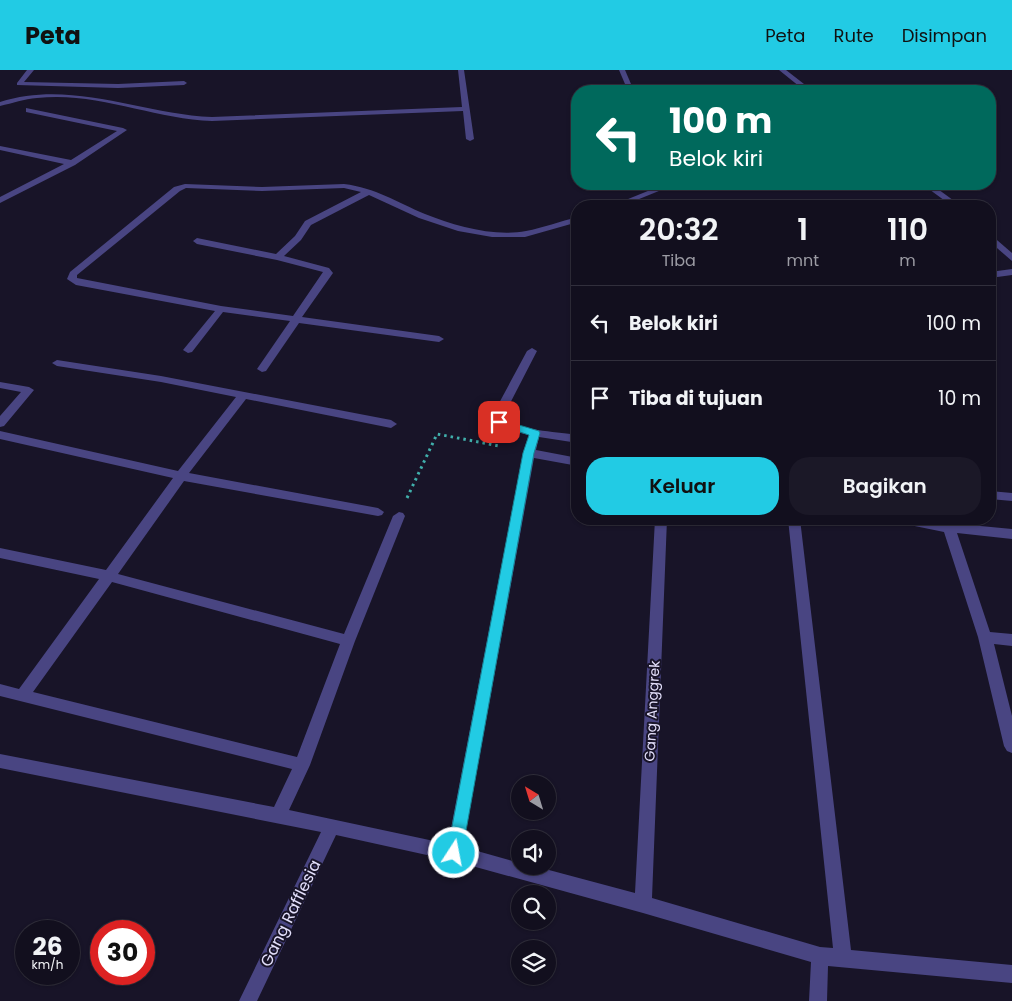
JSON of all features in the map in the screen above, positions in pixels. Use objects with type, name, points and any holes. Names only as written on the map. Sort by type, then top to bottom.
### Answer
[{"type":"street","points":[[31,70],[19,84],[118,86],[184,84]]},
{"type":"street","points":[[461,70],[470,138]]},
{"type":"street","points":[[622,70],[628,85]]},
{"type":"street","points":[[782,70],[801,85]]},
{"type":"street","points":[[0,104],[19,97],[41,94],[106,102],[166,114],[210,120],[467,109]]},
{"type":"street","points":[[0,200],[72,163],[124,130],[29,110]]},
{"type":"street","points":[[0,148],[72,163]]},
{"type":"street","points":[[439,339],[220,310],[76,282],[72,279],[73,274],[181,187],[278,189],[344,186],[370,192],[422,216],[476,233],[525,234],[571,221]]},
{"type":"street","points":[[631,200],[656,190]]},
{"type":"street","points":[[934,190],[949,200]]},
{"type":"street","points":[[278,257],[298,238],[308,223],[370,192]]},
{"type":"street","points":[[197,242],[278,257],[326,270],[328,273],[262,369]]},
{"type":"street","points":[[996,243],[1012,258]]},
{"type":"street","points":[[996,274],[1012,272]]},
{"type":"street","points":[[188,350],[220,310]]},
{"type":"street","points":[[532,351],[497,418],[504,425],[535,433],[571,438]]},
{"type":"street","points":[[56,363],[161,379],[391,424]]},
{"type":"street","points":[[0,385],[29,390],[0,422]]},
{"type":"street","points":[[23,695],[180,476],[243,396]]},
{"type":"street","points":[[454,853],[529,453],[535,433]]},
{"type":"street","points":[[0,435],[180,476],[378,512]]},
{"type":"street","points":[[529,453],[571,461]]},
{"type":"street","points":[[996,496],[1012,497]]},
{"type":"street","points":[[278,815],[302,765],[348,641],[399,516]]},
{"type":"street","name":"Gang Anggrek","points":[[642,904],[661,525]]},
{"type":"street","points":[[795,525],[843,958]]},
{"type":"street","points":[[933,525],[1012,534]]},
{"type":"street","points":[[950,528],[985,637],[1012,746]]},
{"type":"street","points":[[0,554],[108,576],[348,641]]},
{"type":"street","points":[[985,637],[1012,640]]},
{"type":"street","points":[[0,690],[302,765]]},
{"type":"street","points":[[0,761],[278,815],[454,853],[642,904],[820,956],[1012,974]]},
{"type":"street","name":"Gang Rafflesia","points":[[248,1001],[332,826]]},
{"type":"street","points":[[818,1001],[820,956]]},
{"type":"path","points":[[399,516],[437,434],[529,453]]},
{"type":"route","points":[[454,853],[529,453],[535,433],[499,422]]}]
